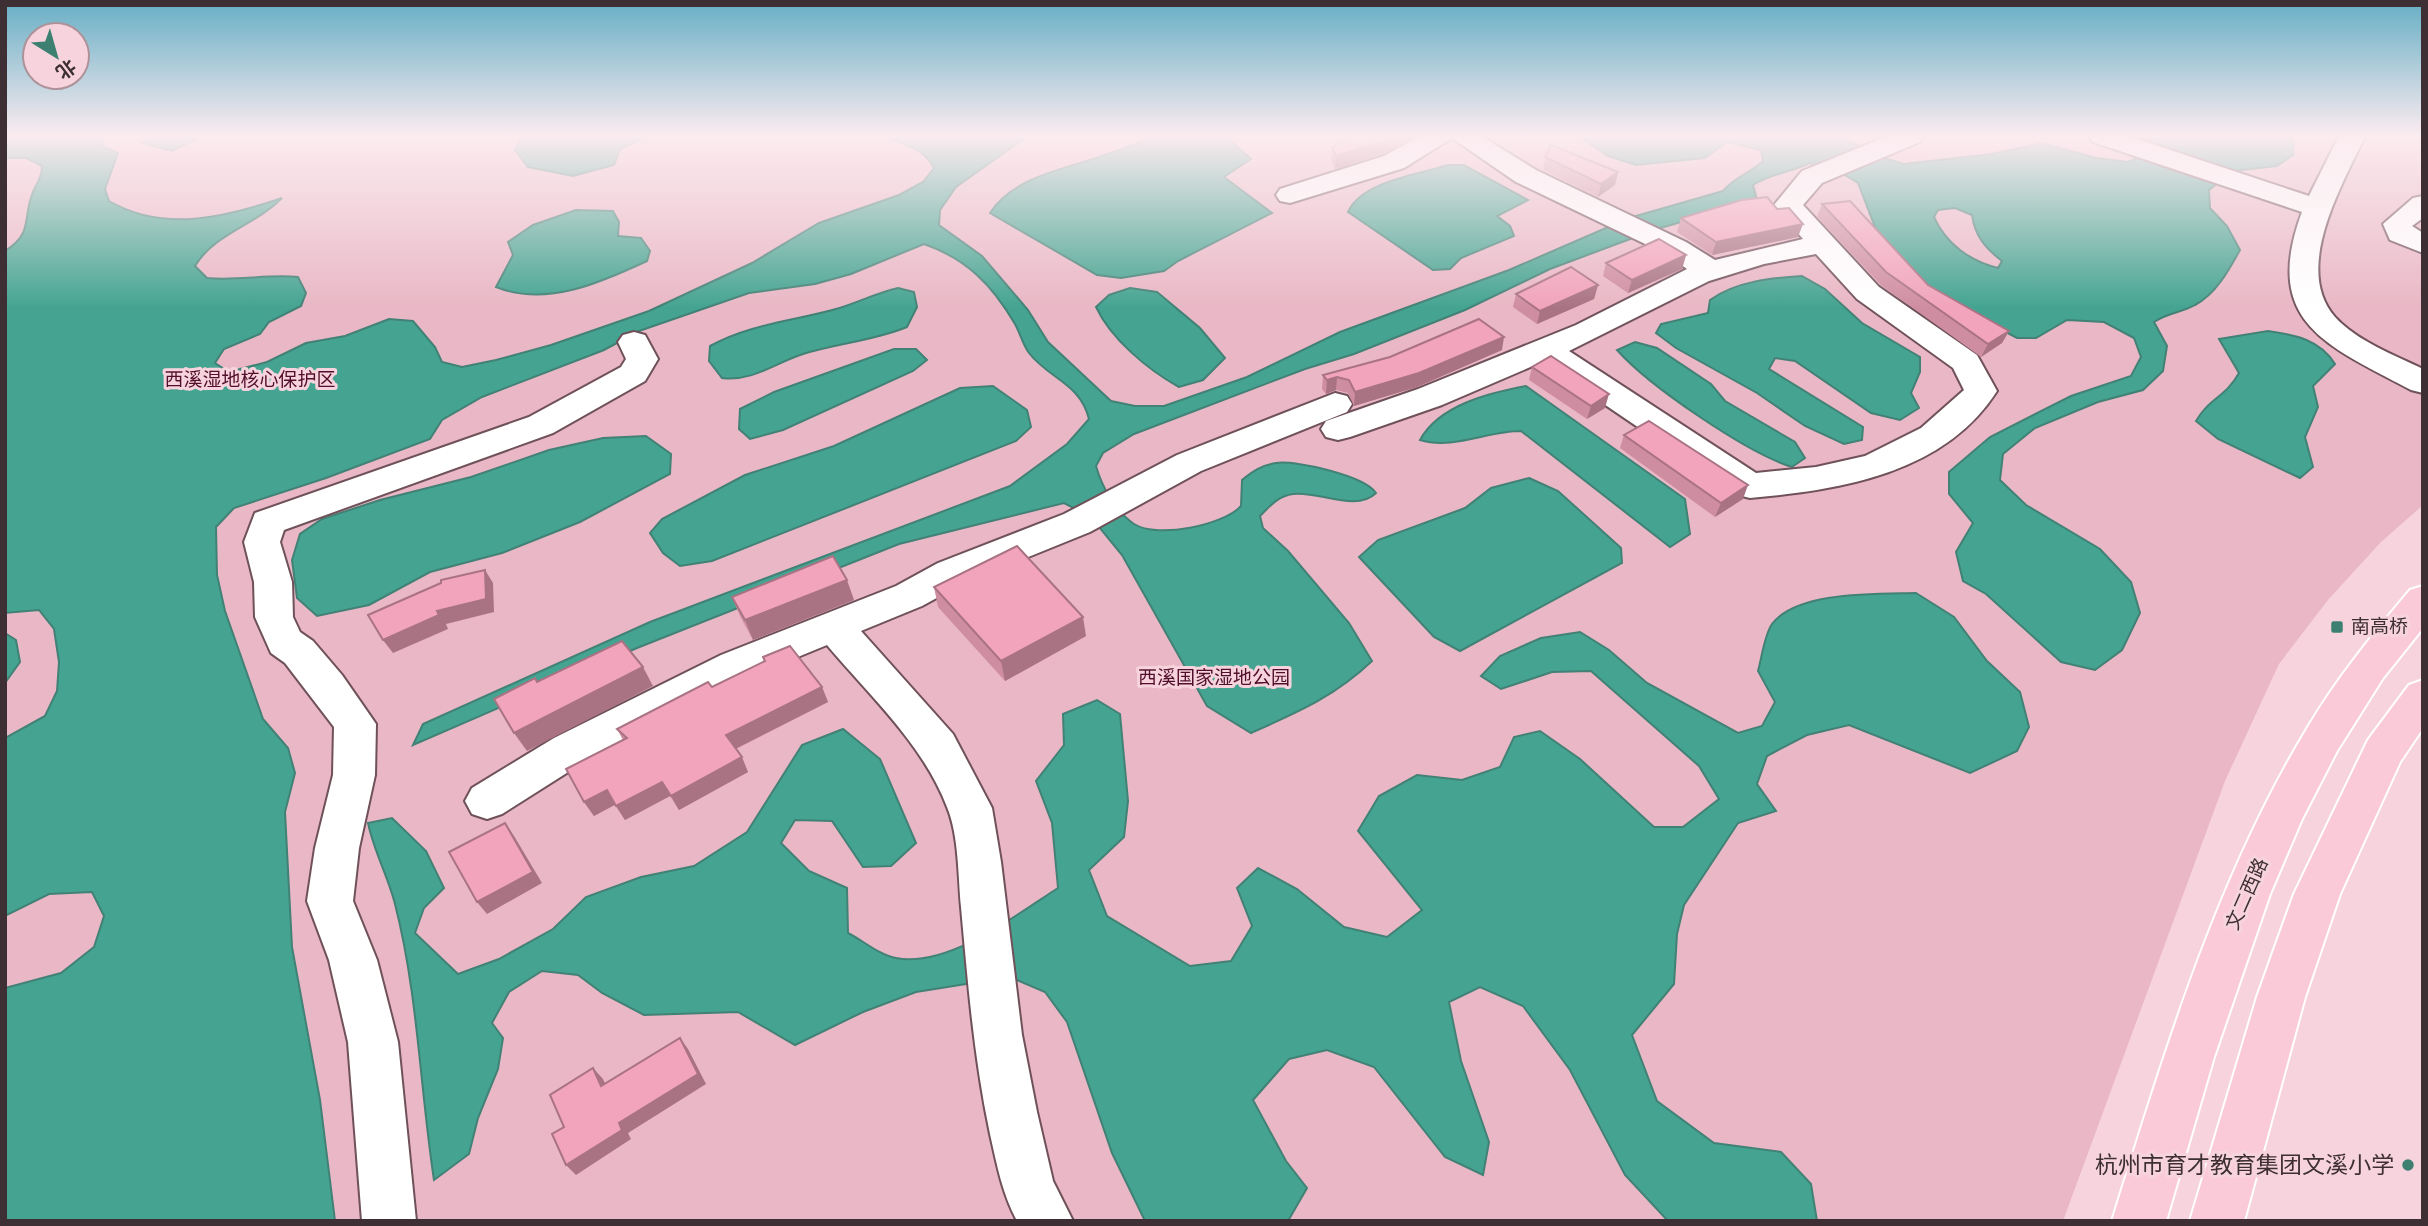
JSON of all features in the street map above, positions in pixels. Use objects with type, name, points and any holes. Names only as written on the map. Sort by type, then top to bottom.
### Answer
[{"type":"main road","name":"文二西路","points":[[2139,1221],[2231,930],[2276,831],[2331,725],[2390,636],[2423,600]]},
{"type":"main road","points":[[2217,1221],[2281,997],[2317,894],[2382,752],[2423,696]]},
{"type":"street","points":[[1290,195],[1296,193]]},
{"type":"street","points":[[1561,193],[1676,248],[1711,271]]},
{"type":"street","points":[[1542,348],[1750,486],[1808,481],[1895,460],[1936,436],[1965,412],[1981,390],[1966,362],[1868,293],[1788,205],[1798,193]]},
{"type":"street","points":[[2273,193],[2320,209]]},
{"type":"street","points":[[2327,193],[2302,254],[2306,300],[2321,321],[2351,344],[2423,383]]},
{"type":"street","points":[[2423,204],[2397,223],[2400,234],[2423,244]]},
{"type":"street","points":[[487,801],[569,750],[735,666],[909,596],[951,573],[1077,523],[1189,463],[1337,416],[1430,397],[1542,348],[1587,332],[1711,271],[1758,256],[1822,244]]},
{"type":"street","points":[[389,1221],[373,1042],[353,960],[330,901],[337,848],[354,775],[355,724],[313,669],[285,642],[274,617],[273,582],[262,542],[268,522],[479,449],[541,425],[588,402],[634,374],[642,359],[634,342]]},
{"type":"street","points":[[833,626],[938,746],[970,808],[997,1035],[1029,1190],[1046,1221]]},
{"type":"green space","name":"西溪国家湿地公园","points":[[5,193],[2423,193],[2423,505],[2380,543],[2328,600],[2279,664],[2225,781],[2063,1221],[5,1221]]},
{"type":"shaded area","points":[[33,193],[106,193],[109,201],[130,211],[151,217],[195,219],[239,211],[282,198],[213,245],[195,266],[207,278],[298,277],[306,293],[301,306],[269,322],[260,334],[224,349],[215,363],[229,372],[267,362],[306,343],[345,336],[389,319],[413,321],[435,347],[442,362],[462,367],[496,360],[551,345],[649,311],[752,263],[819,223],[902,193],[952,193],[940,210],[939,225],[982,256],[1028,310],[1048,342],[1111,401],[1135,406],[1164,406],[1247,377],[1340,332],[1509,270],[1629,218],[1715,193],[1755,193],[1757,200],[1657,229],[1550,269],[1465,310],[1354,354],[1305,369],[1134,434],[1103,453],[1096,466],[1115,505],[1134,524],[1158,530],[1190,528],[1233,513],[1241,506],[1242,480],[1266,465],[1276,463],[1329,470],[1359,481],[1376,493],[1368,499],[1358,501],[1293,494],[1279,499],[1260,516],[1263,528],[1288,551],[1349,623],[1372,661],[1329,694],[1251,733],[1207,706],[1122,555],[1091,517],[1064,503],[899,544],[637,648],[413,745],[423,724],[650,622],[1010,486],[1067,444],[1089,419],[1079,397],[1029,353],[1006,310],[977,275],[953,257],[924,244],[851,274],[815,284],[749,293],[639,331],[604,350],[482,397],[442,420],[430,439],[326,478],[234,508],[216,527],[217,575],[225,611],[263,719],[288,748],[295,773],[285,812],[292,947],[320,1100],[335,1221],[5,1221],[5,988],[61,973],[94,947],[104,916],[92,892],[49,894],[5,916],[5,738],[45,716],[57,691],[59,662],[54,629],[39,610],[5,613],[5,251],[24,231]]},
{"type":"shaded area","points":[[1009,193],[1246,193],[1272,213],[1178,261],[1164,271],[1121,278],[1097,275],[990,213]]},
{"type":"shaded area","points":[[1365,193],[1516,193],[1528,200],[1497,216],[1510,226],[1514,236],[1461,258],[1450,269],[1433,270],[1348,212]]},
{"type":"shaded area","points":[[1862,193],[2209,193],[2210,208],[2227,226],[2240,250],[2209,295],[2190,308],[2154,322],[2167,346],[2163,371],[2143,390],[2098,402],[2035,428],[2003,454],[2000,480],[2026,505],[2100,549],[2131,582],[2140,613],[2122,650],[2095,670],[2061,662],[1986,594],[1963,581],[1956,552],[1973,523],[1949,494],[1949,472],[1990,437],[2071,396],[2131,376],[2141,357],[2134,338],[2104,322],[2067,320],[2036,338],[2017,338],[1914,284],[1909,270],[1875,227]],"holes":[[[1955,208],[1972,215],[1982,241],[2002,261],[1998,268],[1978,261],[1960,250],[1945,235],[1934,217],[1938,210]]]},
{"type":"shaded area","points":[[576,210],[613,211],[619,222],[618,236],[641,238],[650,251],[647,261],[573,290],[534,294],[515,293],[496,287],[513,255],[508,242],[533,225]]},
{"type":"shaded area","points":[[1802,276],[1825,289],[1862,323],[1920,357],[1920,372],[1911,393],[1919,408],[1900,420],[1871,413],[1795,361],[1775,358],[1769,369],[1863,427],[1862,440],[1844,444],[1805,426],[1757,393],[1676,348],[1656,333],[1661,324],[1708,313],[1710,300],[1731,289],[1767,279]]},
{"type":"shaded area","points":[[898,288],[914,292],[917,307],[907,327],[881,336],[803,354],[743,377],[722,378],[709,361],[710,346],[725,339],[772,324],[836,309]]},
{"type":"shaded area","points":[[1130,288],[1157,292],[1200,328],[1225,358],[1203,380],[1179,387],[1155,372],[1111,331],[1096,307],[1109,295]]},
{"type":"shaded area","points":[[2268,331],[2288,334],[2315,344],[2335,364],[2313,386],[2318,407],[2305,437],[2313,467],[2300,478],[2218,439],[2196,421],[2239,373],[2219,339]]},
{"type":"shaded area","points":[[1635,342],[1657,348],[1711,384],[1725,401],[1795,442],[1805,458],[1792,467],[1750,448],[1700,417],[1652,382],[1617,350]]},
{"type":"shaded area","points":[[894,349],[916,349],[927,360],[913,371],[783,430],[750,439],[739,429],[740,409],[774,392]]},
{"type":"shaded area","points":[[993,386],[1027,410],[1031,427],[1016,441],[712,561],[680,566],[663,553],[650,533],[662,519],[745,475],[834,446],[960,388]]},
{"type":"shaded area","points":[[1526,386],[1685,499],[1690,534],[1670,547],[1521,431],[1457,442],[1420,440],[1428,428],[1452,409],[1496,392]]},
{"type":"shaded area","points":[[646,436],[671,454],[670,474],[580,522],[502,553],[430,572],[369,605],[317,616],[297,598],[292,560],[300,534],[322,519],[380,500],[471,477],[549,450],[603,438]]},
{"type":"shaded area","points":[[1529,478],[1558,491],[1621,548],[1622,563],[1460,651],[1434,637],[1359,557],[1378,540],[1465,508],[1491,488]]},
{"type":"shaded area","points":[[1916,593],[1954,617],[1987,661],[2020,692],[2029,727],[2017,751],[1970,773],[1849,725],[1807,735],[1767,756],[1757,784],[1776,811],[1738,823],[1684,905],[1677,934],[1674,984],[1632,1035],[1657,1101],[1714,1143],[1781,1152],[1811,1184],[1817,1221],[1668,1221],[1625,1175],[1570,1070],[1523,1006],[1480,987],[1449,1002],[1461,1061],[1489,1142],[1483,1175],[1445,1157],[1374,1067],[1327,1050],[1289,1059],[1253,1100],[1286,1161],[1307,1188],[1288,1221],[1145,1221],[1112,1153],[1067,1022],[1045,992],[1010,977],[916,992],[863,1012],[795,1045],[738,1012],[644,1015],[602,993],[578,975],[542,971],[509,992],[492,1023],[503,1038],[498,1069],[478,1118],[469,1154],[434,1180],[414,1007],[403,938],[392,894],[368,823],[392,818],[426,851],[444,888],[424,908],[415,933],[458,974],[499,959],[553,929],[586,897],[641,877],[694,866],[747,832],[802,745],[843,729],[880,759],[916,843],[891,866],[863,867],[832,821],[795,820],[781,843],[809,871],[847,888],[848,933],[890,957],[916,959],[937,955],[981,937],[1058,888],[1052,823],[1036,781],[1064,745],[1063,714],[1097,700],[1120,714],[1128,801],[1124,837],[1089,870],[1107,916],[1190,966],[1231,961],[1252,926],[1237,888],[1258,868],[1297,889],[1344,927],[1387,937],[1422,910],[1358,831],[1379,796],[1417,775],[1462,780],[1500,767],[1514,737],[1540,731],[1580,759],[1654,827],[1683,827],[1719,799],[1699,766],[1591,671],[1552,672],[1501,689],[1481,676],[1500,656],[1541,638],[1580,632],[1609,650],[1647,683],[1738,733],[1762,726],[1775,702],[1758,671],[1769,629],[1784,613],[1800,605],[1839,596]]},
{"type":"shaded area","points":[[5,633],[16,640],[20,662],[5,683]]},
{"type":"building","points":[[1767,197],[1777,209],[1789,208],[1803,224],[1716,242],[1681,218],[1742,200]]},
{"type":"building","points":[[1850,201],[1928,285],[2009,331],[1988,344],[1886,272],[1822,204]]},
{"type":"building","points":[[1659,239],[1686,255],[1632,280],[1606,263]]},
{"type":"building","points":[[1571,267],[1598,285],[1540,311],[1516,294]]},
{"type":"building","points":[[1479,319],[1504,337],[1419,373],[1355,392],[1349,380],[1337,377],[1327,380],[1323,375],[1390,357]]},
{"type":"building","points":[[1551,356],[1609,394],[1591,406],[1532,367]]},
{"type":"building","points":[[1649,421],[1748,485],[1721,503],[1624,435]]},
{"type":"building","points":[[1017,546],[1083,617],[1001,661],[934,587]]},
{"type":"building","points":[[833,556],[847,580],[745,620],[732,597]]},
{"type":"building","points":[[485,570],[486,599],[437,611],[439,615],[383,640],[368,615],[441,583],[441,580]]},
{"type":"building","points":[[622,641],[643,667],[514,733],[494,699],[535,678],[537,682]]},
{"type":"building","points":[[790,646],[822,687],[726,735],[742,757],[671,796],[662,782],[616,806],[607,790],[584,802],[566,769],[627,738],[617,729],[708,682],[712,687],[765,661],[763,657]]},
{"type":"building","points":[[505,823],[533,872],[477,902],[449,852]]},
{"type":"building","points":[[680,1038],[698,1074],[619,1123],[622,1130],[566,1165],[552,1134],[564,1127],[550,1095],[593,1068],[601,1086]]},
{"type":"place","name":"南高桥","points":[[2337,627]]},
{"type":"place","name":"杭州市育才教育集团文溪小学","points":[[2408,1165]]},
{"type":"park label","name":"西溪湿地核心保护区","points":[[250,380]]}]
